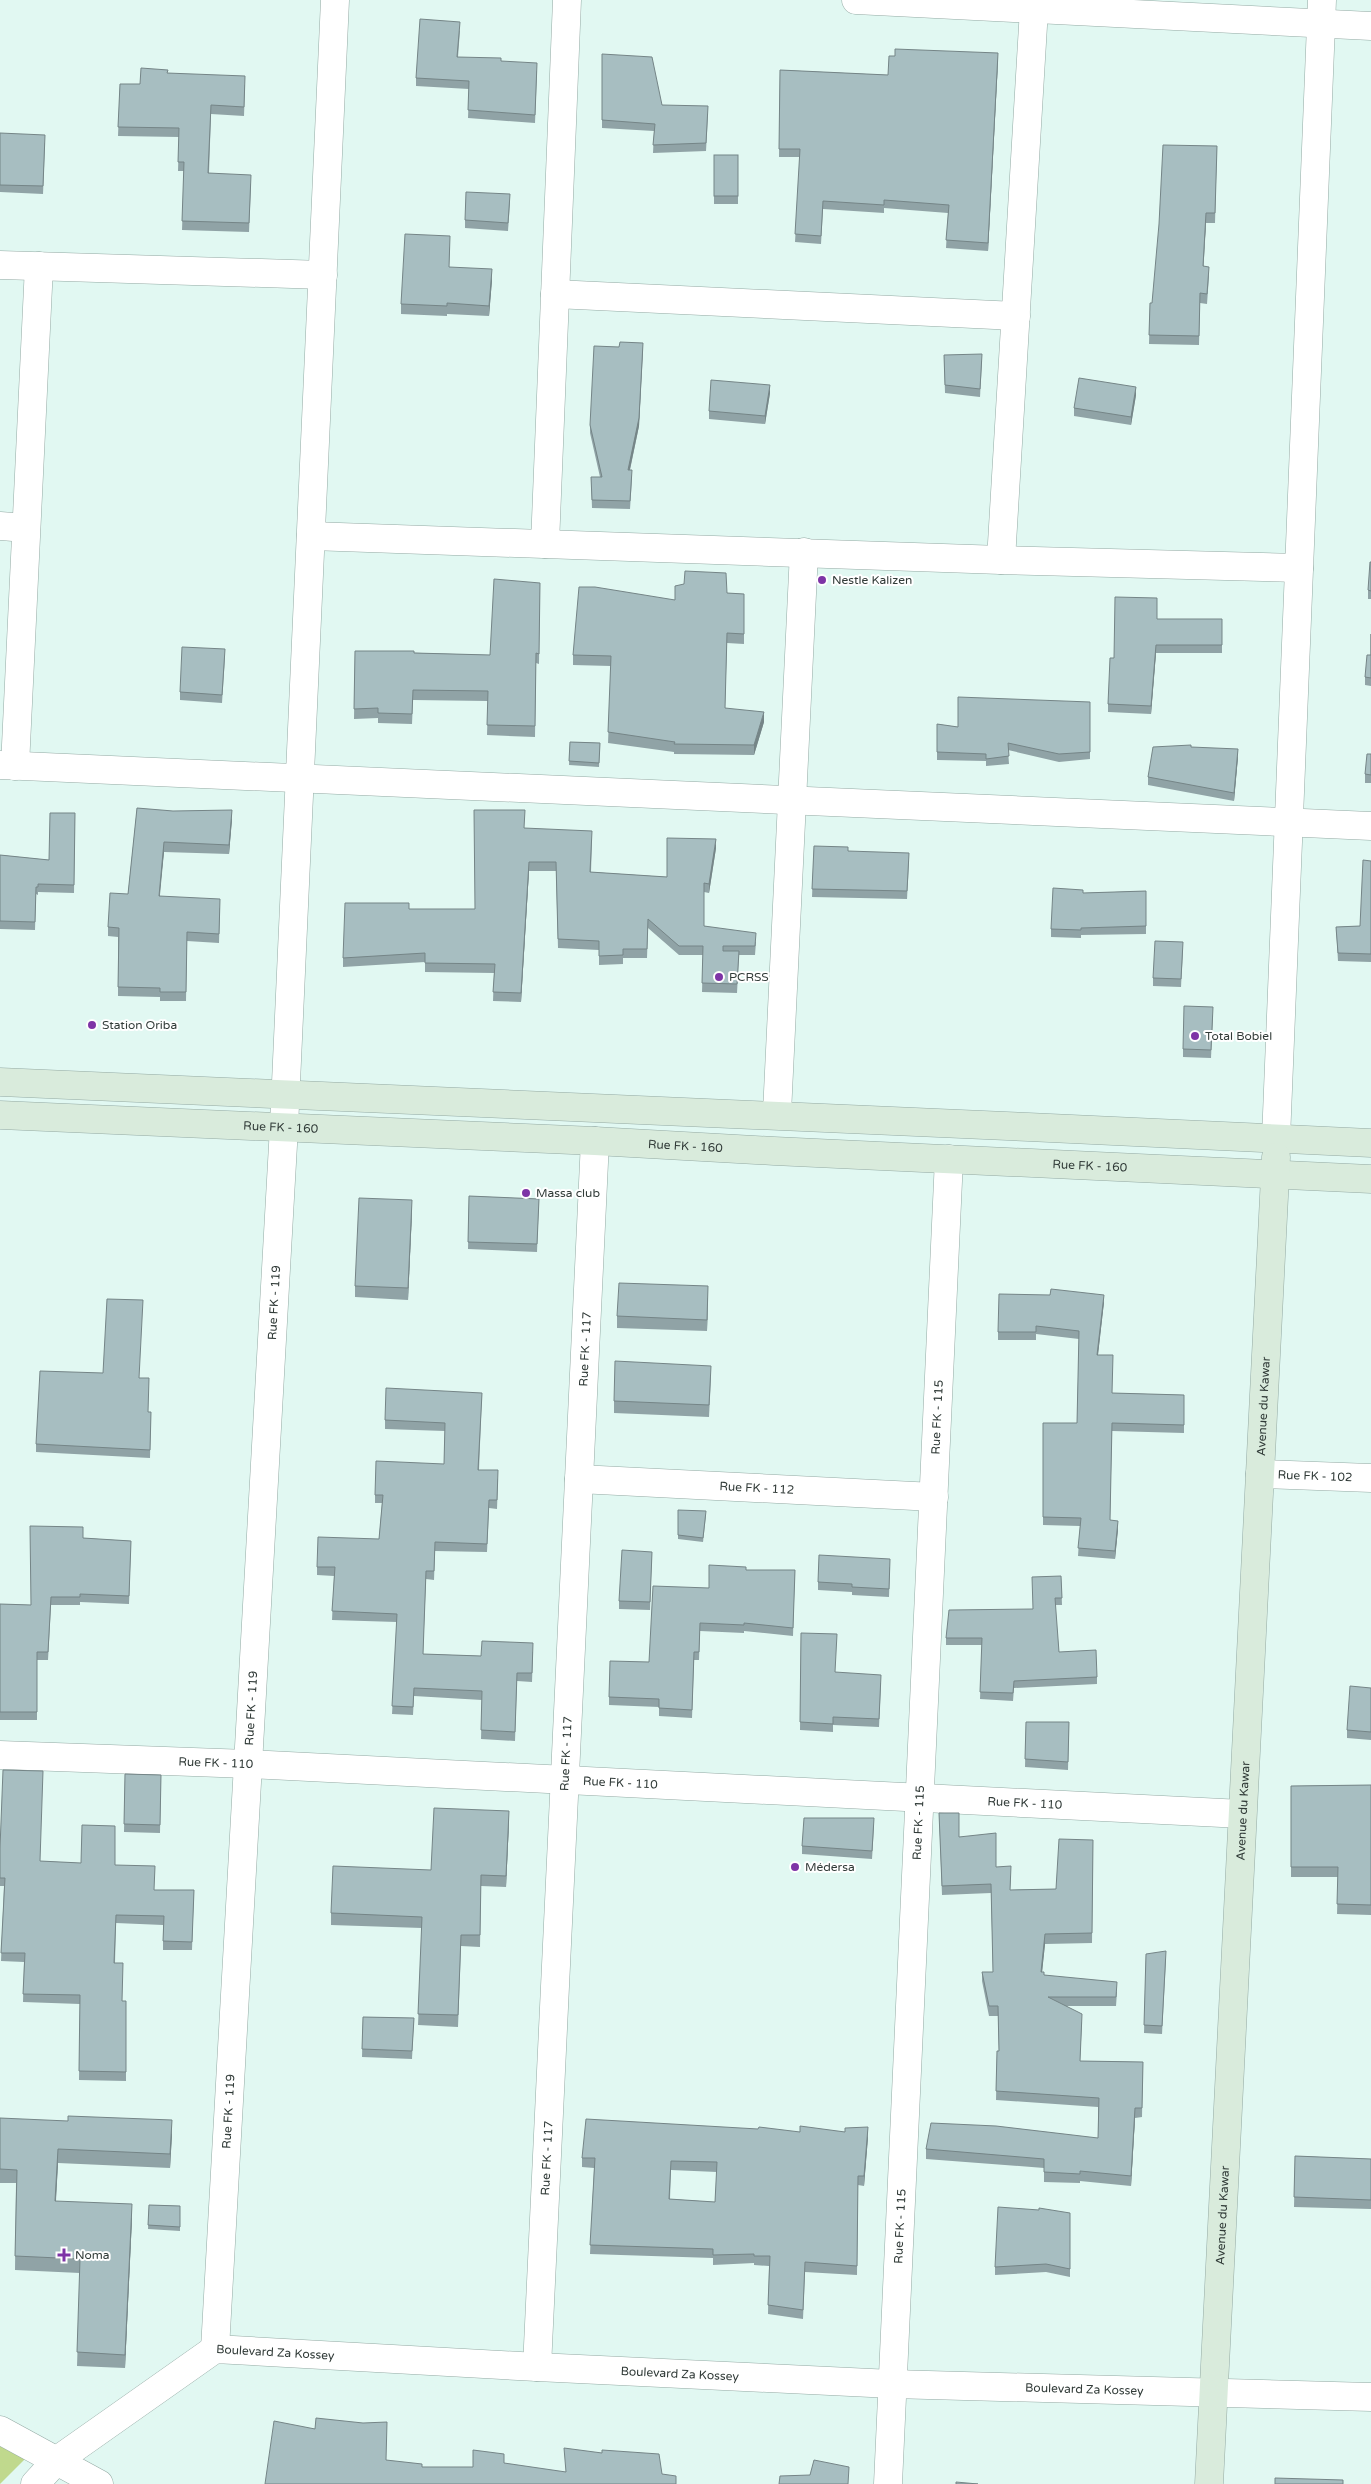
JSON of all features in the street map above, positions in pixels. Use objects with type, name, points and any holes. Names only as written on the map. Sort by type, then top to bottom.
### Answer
[{"type":"main road","points":[[0,1082],[286,1092],[599,1108],[776,1113],[1371,1143]]},
{"type":"main road","name":"Rue FK - 160","points":[[0,1115],[595,1141],[1371,1179]]},
{"type":"main road","name":"Avenue du Kawar","points":[[1209,2484],[1276,1138]]},
{"type":"street","name":"Rue FK - 119","points":[[215,2349],[286,1092],[335,0]]},
{"type":"street","points":[[545,544],[567,0]]},
{"type":"street","points":[[856,0],[1034,9],[1070,5],[1322,12],[1371,26]]},
{"type":"street","points":[[1001,560],[1034,9]]},
{"type":"street","points":[[1276,1138],[1322,12]]},
{"type":"street","points":[[0,264],[323,276]]},
{"type":"street","points":[[39,266],[13,527],[8,766],[1371,826]]},
{"type":"street","points":[[555,294],[1016,316]]},
{"type":"street","points":[[311,536],[1001,560],[1299,568]]},
{"type":"street","points":[[776,1113],[804,552]]},
{"type":"street","name":"Rue FK - 117","points":[[537,2367],[595,1141]]},
{"type":"street","name":"Rue FK - 115","points":[[888,2484],[949,1159]]},
{"type":"street","name":"Rue FK - 102","points":[[1260,1474],[1371,1478]]},
{"type":"street","name":"Rue FK - 112","points":[[579,1479],[934,1497]]},
{"type":"street","name":"Rue FK - 110","points":[[0,1755],[248,1764],[1242,1814]]},
{"type":"street","name":"Boulevard Za Kossey","points":[[35,2484],[56,2461],[215,2349],[892,2384],[1371,2397]]},
{"type":"street","points":[[0,2430],[98,2484]]},
{"type":"green space","points":[[0,2439],[29,2455],[0,2484]]},
{"type":"building","points":[[420,19],[460,22],[457,57],[501,58],[501,61],[537,63],[535,115],[468,110],[469,81],[416,78]]},
{"type":"building","points":[[895,49],[998,53],[988,243],[946,240],[949,205],[884,200],[884,205],[823,201],[821,236],[795,234],[800,149],[779,149],[780,70],[888,75],[889,56],[895,56]]},
{"type":"building","points":[[602,54],[652,57],[662,105],[708,106],[706,143],[653,145],[655,124],[602,120]]},
{"type":"building","points":[[141,68],[168,70],[167,73],[245,76],[244,107],[211,105],[208,173],[251,175],[249,223],[182,221],[184,162],[178,162],[179,128],[118,127],[120,84],[140,84]]},
{"type":"building","points":[[0,133],[45,135],[43,186],[0,185]]},
{"type":"building","points":[[1163,145],[1217,146],[1215,213],[1206,213],[1203,266],[1209,267],[1207,294],[1200,293],[1199,336],[1149,335],[1150,303],[1152,303],[1159,224]]},
{"type":"building","points":[[714,155],[738,155],[738,196],[714,196]]},
{"type":"building","points":[[466,192],[510,194],[508,223],[465,220]]},
{"type":"building","points":[[405,234],[450,236],[449,267],[492,269],[489,306],[447,303],[447,306],[401,304]]},
{"type":"building","points":[[620,342],[643,343],[639,418],[628,470],[632,470],[630,501],[592,500],[591,477],[602,477],[590,425],[594,346],[619,347]]},
{"type":"building","points":[[982,354],[980,389],[945,385],[944,355]]},
{"type":"building","points":[[1079,378],[1136,387],[1131,417],[1074,408]]},
{"type":"building","points":[[711,380],[770,385],[765,416],[709,411]]},
{"type":"building","points":[[1371,562],[1371,591],[1368,590]]},
{"type":"building","points":[[685,571],[726,573],[727,593],[744,594],[744,634],[727,633],[725,708],[764,712],[754,745],[674,744],[675,742],[608,732],[611,656],[573,655],[579,587],[595,587],[675,600],[675,586],[684,584]]},
{"type":"building","points":[[494,579],[540,583],[539,654],[536,653],[535,726],[487,725],[488,691],[413,690],[412,714],[378,713],[378,708],[354,709],[355,651],[414,651],[414,653],[490,655]]},
{"type":"building","points":[[1115,597],[1157,598],[1157,619],[1222,619],[1222,645],[1156,645],[1151,706],[1108,704],[1110,658],[1114,658]]},
{"type":"building","points":[[182,647],[225,649],[222,695],[180,692]]},
{"type":"building","points":[[1367,655],[1371,655],[1371,678],[1365,677]]},
{"type":"building","points":[[958,697],[1090,702],[1090,752],[1059,754],[1008,743],[1009,756],[986,759],[986,754],[937,752],[937,724],[958,727]]},
{"type":"building","points":[[570,742],[600,743],[599,763],[569,761]]},
{"type":"building","points":[[1191,745],[1191,747],[1238,749],[1234,793],[1148,777],[1153,747]]},
{"type":"building","points":[[1367,754],[1371,754],[1371,775],[1365,774]]},
{"type":"building","points":[[137,808],[173,811],[232,810],[229,845],[164,842],[159,896],[220,899],[219,934],[187,932],[186,992],[160,992],[160,988],[118,987],[119,928],[108,927],[110,893],[128,894]]},
{"type":"building","points":[[474,810],[525,810],[524,828],[592,831],[590,872],[667,877],[667,838],[716,839],[709,884],[704,883],[704,926],[756,933],[755,946],[723,946],[723,951],[739,951],[737,984],[702,983],[703,946],[679,946],[648,919],[647,949],[623,949],[623,955],[599,956],[599,941],[558,939],[556,862],[529,862],[521,993],[493,992],[495,964],[425,963],[425,953],[343,958],[345,903],[409,903],[409,909],[475,909]]},
{"type":"building","points":[[50,813],[75,813],[74,885],[38,884],[38,887],[36,887],[35,922],[0,921],[0,855],[49,860]]},
{"type":"building","points":[[814,846],[848,847],[848,851],[909,853],[907,891],[812,889]]},
{"type":"building","points":[[1363,860],[1371,861],[1371,954],[1338,953],[1336,927],[1360,926]]},
{"type":"building","points":[[1053,888],[1083,890],[1083,893],[1146,891],[1146,926],[1081,928],[1081,930],[1051,929]]},
{"type":"building","points":[[1155,941],[1183,942],[1181,979],[1153,978]]},
{"type":"building","points":[[1184,1006],[1213,1007],[1211,1050],[1183,1049]]},
{"type":"building","points":[[469,1196],[539,1199],[537,1244],[468,1242]]},
{"type":"building","points":[[359,1198],[412,1200],[408,1288],[355,1286]]},
{"type":"building","points":[[619,1283],[708,1286],[707,1320],[617,1316]]},
{"type":"building","points":[[1051,1289],[1104,1295],[1097,1355],[1113,1355],[1112,1393],[1184,1395],[1184,1425],[1112,1423],[1110,1520],[1118,1521],[1115,1551],[1078,1548],[1081,1518],[1043,1517],[1043,1423],[1077,1423],[1079,1331],[1036,1326],[1036,1332],[998,1332],[999,1294],[1050,1295]]},
{"type":"building","points":[[107,1299],[143,1300],[139,1378],[149,1378],[148,1412],[151,1412],[150,1450],[36,1444],[40,1371],[103,1373]]},
{"type":"building","points":[[615,1361],[711,1366],[709,1405],[614,1401]]},
{"type":"building","points":[[386,1388],[482,1393],[478,1470],[498,1470],[497,1500],[489,1500],[487,1544],[435,1542],[434,1571],[426,1571],[423,1654],[481,1656],[482,1641],[533,1643],[532,1673],[517,1673],[515,1732],[481,1730],[482,1691],[414,1688],[413,1707],[392,1706],[397,1614],[332,1611],[335,1567],[317,1567],[318,1537],[379,1539],[383,1495],[375,1495],[376,1461],[444,1464],[445,1423],[385,1420]]},
{"type":"building","points":[[678,1510],[706,1511],[703,1538],[678,1535]]},
{"type":"building","points":[[30,1526],[83,1527],[83,1538],[131,1541],[129,1596],[80,1594],[80,1597],[51,1597],[48,1652],[37,1652],[37,1712],[0,1712],[0,1604],[31,1605]]},
{"type":"building","points":[[622,1550],[652,1552],[650,1602],[619,1601]]},
{"type":"building","points":[[819,1555],[890,1559],[889,1589],[852,1587],[852,1584],[818,1582]]},
{"type":"building","points":[[709,1565],[746,1567],[746,1570],[795,1570],[793,1628],[744,1623],[744,1625],[700,1623],[699,1652],[694,1652],[692,1710],[659,1708],[659,1699],[609,1697],[610,1661],[649,1662],[653,1586],[709,1588]]},
{"type":"building","points":[[1061,1576],[1062,1598],[1055,1598],[1059,1652],[1096,1650],[1097,1677],[1014,1681],[1013,1693],[980,1692],[982,1638],[946,1638],[949,1610],[1033,1609],[1032,1577]]},
{"type":"building","points":[[801,1633],[837,1634],[835,1672],[881,1675],[879,1719],[833,1717],[833,1724],[800,1722]]},
{"type":"building","points":[[1350,1686],[1371,1688],[1371,1732],[1347,1730]]},
{"type":"building","points":[[1026,1722],[1069,1722],[1068,1762],[1025,1759]]},
{"type":"building","points":[[3,1770],[43,1771],[40,1861],[81,1863],[82,1825],[115,1826],[115,1865],[155,1866],[154,1890],[194,1890],[192,1942],[163,1941],[164,1916],[116,1915],[114,1963],[123,1963],[122,2001],[126,2001],[126,2072],[79,2071],[80,1995],[23,1994],[25,1953],[1,1953],[5,1878],[0,1878]]},
{"type":"building","points":[[125,1774],[161,1775],[160,1825],[124,1824]]},
{"type":"building","points":[[1371,1785],[1371,1905],[1337,1904],[1338,1867],[1291,1867],[1291,1786]]},
{"type":"building","points":[[434,1808],[509,1811],[506,1876],[481,1875],[480,1935],[461,1935],[458,2015],[418,2014],[422,1917],[331,1913],[333,1866],[431,1870]]},
{"type":"building","points":[[939,1813],[959,1813],[959,1837],[996,1833],[996,1867],[1011,1866],[1010,1890],[1056,1889],[1059,1839],[1093,1840],[1092,1933],[1045,1934],[1041,1972],[1044,1972],[1044,1975],[1117,1982],[1116,1997],[1048,1997],[1082,2014],[1080,2061],[1143,2062],[1142,2108],[1135,2108],[1131,2176],[1080,2171],[1080,2174],[1044,2172],[1044,2159],[926,2149],[931,2123],[996,2126],[1098,2138],[1099,2098],[996,2091],[997,2051],[999,2051],[998,2006],[989,2006],[982,1972],[993,1972],[991,1884],[942,1886]]},
{"type":"building","points":[[804,1818],[874,1818],[872,1851],[802,1846]]},
{"type":"building","points":[[1166,1951],[1162,2026],[1144,2025],[1146,1954]]},
{"type":"building","points":[[363,2017],[414,2018],[412,2051],[362,2049]]},
{"type":"building","points":[[68,2116],[172,2120],[170,2154],[58,2149],[55,2201],[132,2204],[125,2355],[77,2352],[80,2259],[15,2256],[17,2170],[0,2169],[0,2118],[68,2121]]},
{"type":"building","points":[[586,2119],[758,2129],[759,2127],[800,2132],[800,2126],[845,2132],[845,2128],[868,2127],[864,2176],[858,2176],[857,2266],[805,2262],[803,2310],[768,2305],[770,2256],[754,2256],[754,2254],[713,2255],[713,2249],[590,2245],[595,2158],[582,2158]],"holes":[[[671,2161],[717,2162],[715,2202],[669,2199]]]},
{"type":"building","points":[[1295,2156],[1371,2159],[1371,2200],[1294,2197]]},
{"type":"building","points":[[149,2205],[180,2206],[180,2227],[148,2225]]},
{"type":"building","points":[[998,2207],[1039,2210],[1039,2208],[1070,2213],[1070,2269],[1046,2264],[995,2267]]},
{"type":"building","points":[[316,2418],[363,2423],[387,2422],[386,2460],[422,2464],[422,2467],[473,2467],[473,2450],[504,2454],[504,2463],[566,2472],[564,2448],[602,2453],[602,2450],[659,2454],[662,2474],[676,2476],[676,2484],[265,2484],[274,2421],[315,2429]]},
{"type":"building","points":[[814,2460],[849,2467],[848,2484],[779,2484],[780,2476],[810,2475]]},
{"type":"building","points":[[1275,2478],[1343,2480],[1343,2484],[1275,2484]]},
{"type":"building","points":[[956,2482],[978,2484],[956,2484]]},
{"type":"place","name":"Nestle Kalizen","points":[[822,580]]},
{"type":"place","name":"PCRSS","points":[[719,977]]},
{"type":"place","name":"Station Oriba","points":[[92,1025]]},
{"type":"place","name":"Total Bobiel","points":[[1195,1036]]},
{"type":"place","name":"Massa club","points":[[526,1193]]},
{"type":"place","name":"Médersa","points":[[795,1867]]},
{"type":"place","name":"Noma","points":[[64,2255]]}]
